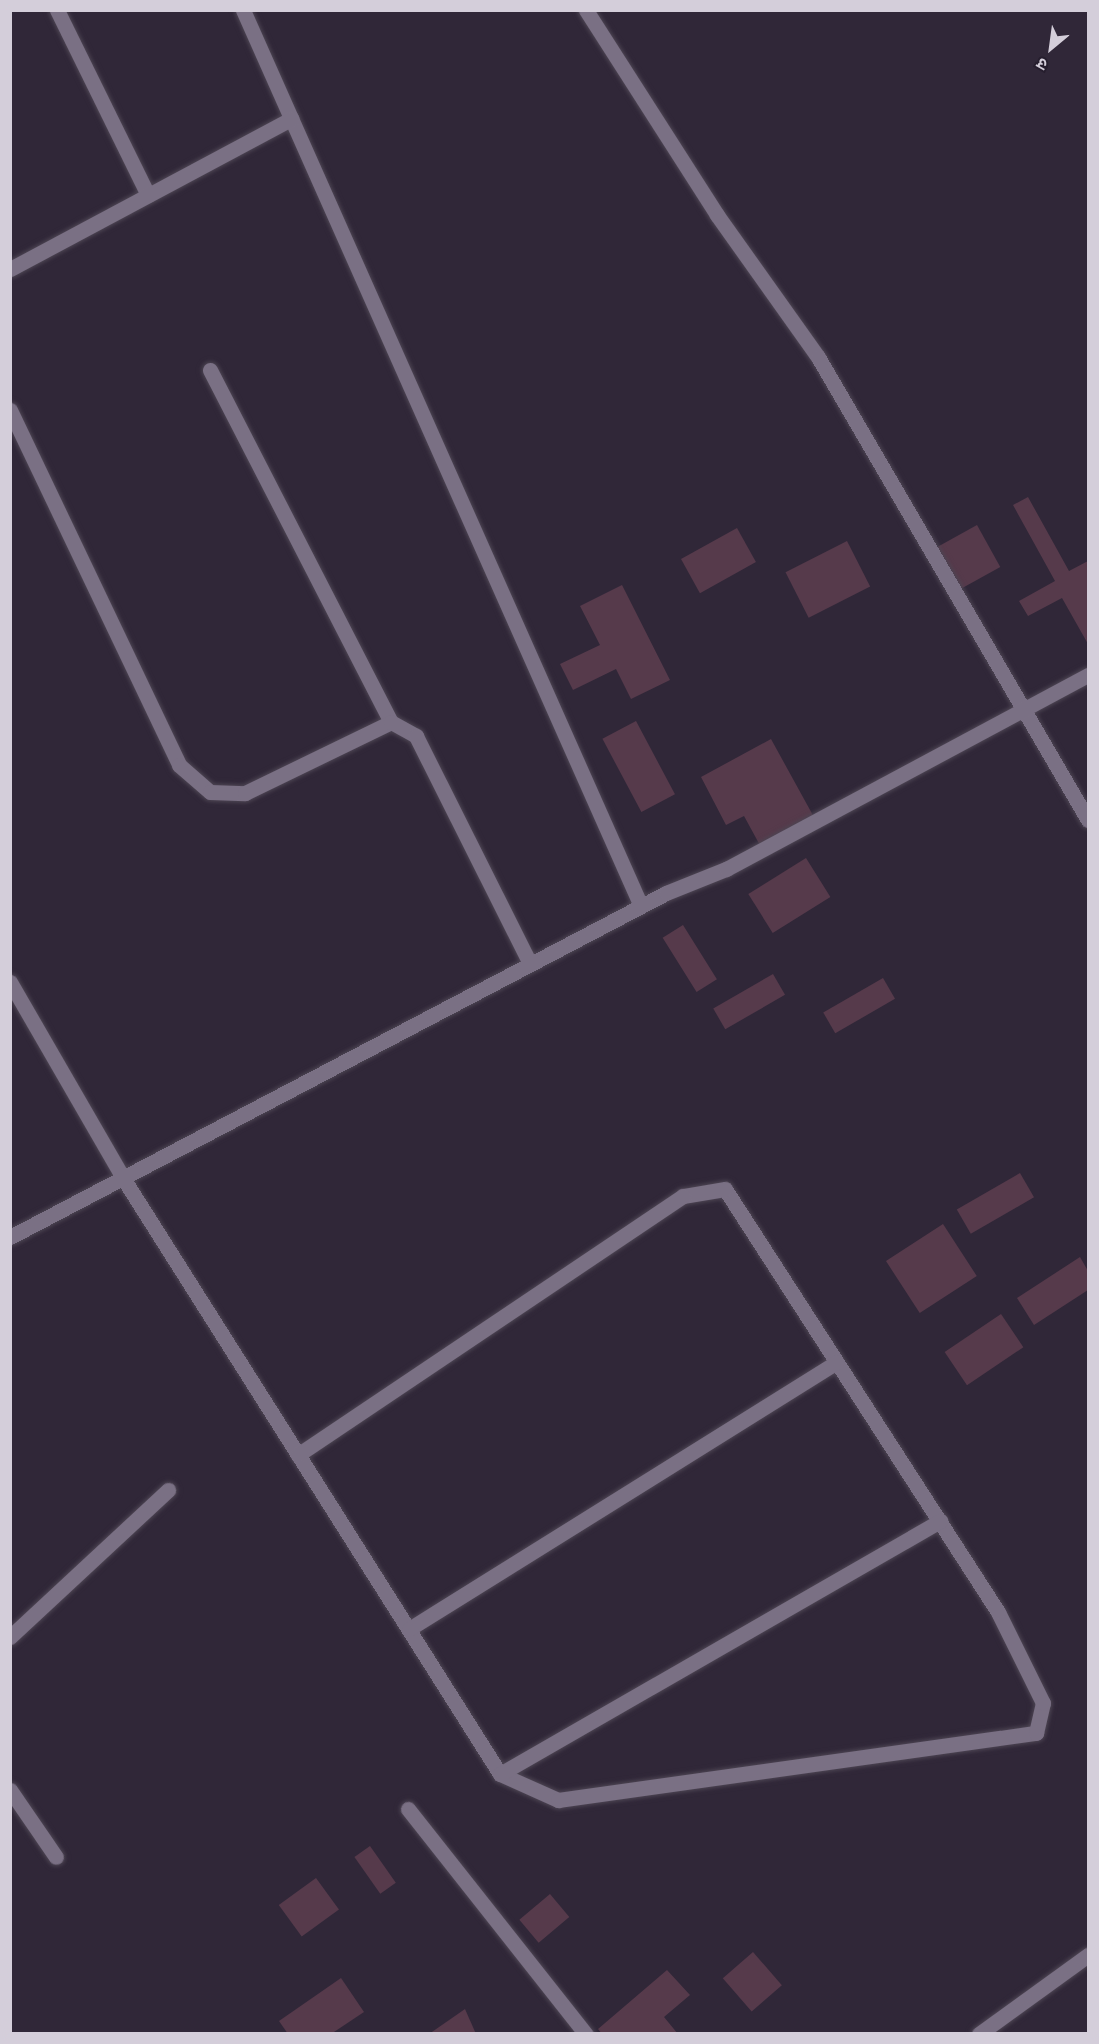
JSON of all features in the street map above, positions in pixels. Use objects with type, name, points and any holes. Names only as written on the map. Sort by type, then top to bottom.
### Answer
[{"type":"street","points":[[57,10],[148,195]]},
{"type":"street","points":[[243,10],[641,906]]},
{"type":"street","points":[[586,10],[717,215],[818,357],[1089,820]]},
{"type":"street","points":[[11,269],[291,119]]},
{"type":"street","points":[[210,370],[391,722],[416,736],[530,964]]},
{"type":"street","points":[[10,410],[179,765],[210,792],[245,793],[391,722]]},
{"type":"street","points":[[10,1238],[641,906],[726,869],[1023,708],[1089,675]]},
{"type":"street","points":[[10,982],[123,1178],[298,1455],[409,1629],[500,1774],[558,1800],[1036,1733],[1043,1703],[998,1612],[725,1189],[683,1196],[298,1455]]},
{"type":"street","points":[[409,1629],[837,1362]]},
{"type":"street","points":[[10,1637],[168,1490]]},
{"type":"street","points":[[500,1774],[940,1521]]},
{"type":"street","points":[[10,1790],[56,1857]]},
{"type":"street","points":[[408,1809],[586,2034]]},
{"type":"street","points":[[979,2034],[1089,1954]]},
{"type":"building","points":[[1028,497],[1069,571],[1088,561],[1088,644],[1062,598],[1028,616],[1019,601],[1055,581],[1013,505]]},
{"type":"building","points":[[977,525],[1000,567],[958,590],[935,548]]},
{"type":"building","points":[[737,528],[756,562],[700,593],[681,559]]},
{"type":"building","points":[[847,541],[870,586],[809,618],[786,572]]},
{"type":"building","points":[[622,585],[670,680],[631,699],[616,669],[573,690],[560,664],[600,645],[580,606]]},
{"type":"building","points":[[636,721],[675,794],[641,812],[602,739]]},
{"type":"building","points":[[771,739],[815,819],[762,849],[744,816],[726,825],[701,777]]},
{"type":"building","points":[[806,858],[830,897],[773,933],[748,894]]},
{"type":"building","points":[[683,925],[717,979],[697,992],[663,938]]},
{"type":"building","points":[[773,974],[785,995],[725,1029],[713,1008]]},
{"type":"building","points":[[883,978],[895,999],[835,1033],[823,1012]]},
{"type":"building","points":[[1020,1173],[1034,1197],[971,1234],[957,1210]]},
{"type":"building","points":[[943,1224],[977,1276],[920,1313],[886,1261]]},
{"type":"building","points":[[1080,1257],[1088,1271],[1088,1290],[1034,1325],[1017,1298]]},
{"type":"building","points":[[1001,1314],[1023,1347],[967,1385],[945,1352]]},
{"type":"building","points":[[370,1846],[396,1883],[380,1894],[354,1857]]},
{"type":"building","points":[[316,1878],[339,1910],[302,1937],[279,1905]]},
{"type":"building","points":[[550,1894],[569,1917],[539,1943],[519,1920]]},
{"type":"building","points":[[753,1952],[782,1985],[752,2011],[723,1978]]},
{"type":"building","points":[[667,1970],[690,1995],[664,2017],[678,2034],[602,2034],[598,2029]]},
{"type":"building","points":[[341,1978],[364,2012],[331,2034],[288,2034],[279,2021]]},
{"type":"building","points":[[465,2009],[476,2034],[429,2034]]}]
